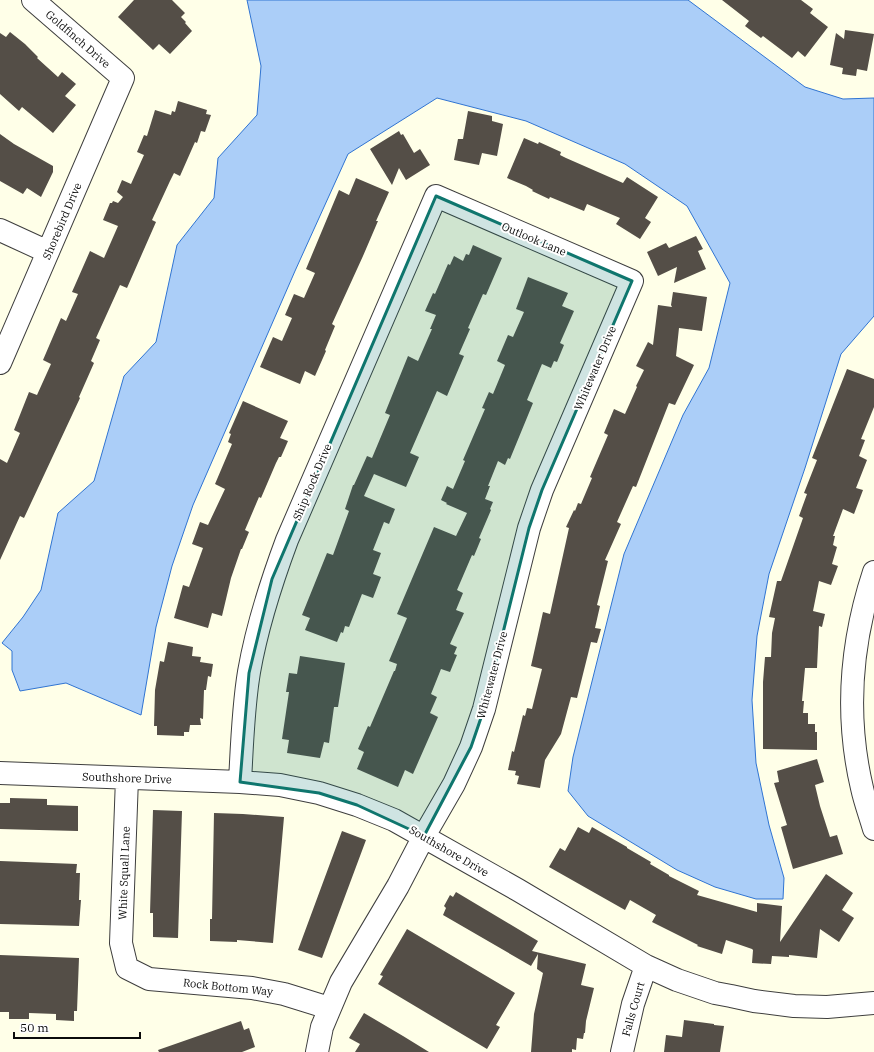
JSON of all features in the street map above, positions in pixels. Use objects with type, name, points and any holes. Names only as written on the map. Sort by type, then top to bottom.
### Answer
[{"type":"street","name":"Goldfinch Drive","points":[[33,0],[123,78]]},
{"type":"street","name":"Shorebird Drive","points":[[0,363],[123,78]]},
{"type":"street","name":"Outlook Lane","points":[[436,196],[632,282]]},
{"type":"street","name":"Ship Rock Drive","points":[[240,782],[242,726],[249,673],[258,631],[272,579],[290,532],[436,196]]},
{"type":"street","points":[[0,230],[48,252]]},
{"type":"street","name":"Whitewater Drive","points":[[317,1052],[322,1027],[341,982],[398,886],[424,836],[454,784],[471,747],[484,709],[529,528],[542,490],[632,282]]},
{"type":"street","points":[[874,572],[858,630],[853,669],[852,709],[855,749],[862,788],[874,829]]},
{"type":"street","name":"Southshore Drive","points":[[0,773],[240,782],[280,785],[319,793],[364,807],[394,820],[646,966],[677,980],[715,992],[754,1001],[794,1006],[827,1007],[874,1003]]},
{"type":"street","name":"White Squall Lane","points":[[127,778],[121,943],[127,968]]},
{"type":"street","name":"Falls Court","points":[[622,1052],[633,1004],[646,966]]},
{"type":"street","name":"Rock Bottom Way","points":[[127,968],[149,979],[252,988],[284,994],[329,1008]]},
{"type":"highlighted area","points":[[436,196],[632,281],[542,490],[529,528],[484,709],[471,747],[424,836],[357,805],[319,793],[240,782],[249,673],[272,579]]},
{"type":"water","points":[[247,0],[688,0],[805,87],[843,99],[874,98],[874,316],[841,354],[805,468],[769,574],[757,636],[752,700],[756,763],[769,825],[784,878],[783,899],[756,899],[715,887],[677,870],[588,816],[568,791],[573,757],[624,554],[683,415],[709,368],[730,283],[687,206],[625,164],[526,121],[437,98],[348,154],[295,271],[193,505],[172,566],[156,627],[141,715],[66,683],[20,691],[12,670],[12,651],[2,643],[23,617],[41,590],[58,513],[94,481],[124,376],[156,342],[177,245],[214,198],[218,158],[257,115],[261,66]]},
{"type":"building","points":[[134,0],[172,0],[185,13],[181,17],[192,31],[170,54],[159,44],[153,50],[118,17]]},
{"type":"building","points":[[722,0],[801,0],[813,9],[810,13],[828,27],[805,57],[798,51],[792,58],[763,36],[761,38],[745,26],[749,21]]},
{"type":"building","points":[[845,30],[874,34],[867,71],[857,69],[856,76],[842,74],[843,68],[830,65],[836,33],[844,39]]},
{"type":"building","points":[[10,32],[25,44],[38,57],[37,58],[58,77],[62,72],[76,84],[65,96],[76,105],[53,133],[22,107],[19,111],[0,94],[0,33],[6,37]]},
{"type":"building","points":[[178,101],[207,110],[206,114],[211,115],[205,132],[201,131],[197,143],[195,142],[180,176],[174,173],[170,181],[152,220],[156,222],[127,288],[120,285],[96,338],[100,340],[91,361],[94,363],[79,397],[80,398],[24,518],[20,516],[0,560],[0,459],[7,463],[20,433],[14,430],[29,392],[37,395],[51,364],[43,360],[61,318],[66,321],[78,294],[72,292],[90,251],[104,258],[118,226],[103,220],[110,203],[113,201],[118,203],[123,197],[117,192],[122,180],[131,184],[144,155],[137,152],[144,135],[147,136],[155,110],[171,115],[172,111],[175,112]]},
{"type":"building","points":[[468,111],[492,116],[492,121],[503,124],[497,156],[482,153],[479,165],[454,160],[458,139],[463,139]]},
{"type":"building","points":[[399,131],[401,135],[403,134],[414,153],[420,149],[430,165],[406,180],[399,168],[392,185],[370,149]]},
{"type":"building","points":[[0,134],[14,144],[53,166],[53,172],[41,197],[27,188],[23,194],[0,181]]},
{"type":"building","points":[[524,138],[538,144],[539,142],[561,152],[560,155],[566,158],[623,183],[627,177],[658,197],[645,218],[651,222],[640,239],[616,224],[620,218],[587,204],[584,211],[550,197],[549,199],[532,191],[533,190],[526,186],[507,178]]},
{"type":"building","points":[[356,178],[389,192],[363,256],[332,324],[335,326],[315,376],[305,371],[300,384],[260,367],[273,337],[282,341],[292,318],[285,315],[294,294],[304,298],[315,273],[306,269],[339,190],[349,195]]},
{"type":"building","points":[[696,236],[703,249],[698,251],[706,269],[674,283],[677,267],[658,276],[647,252],[666,243],[669,248]]},
{"type":"building","points":[[473,245],[502,258],[486,295],[483,294],[468,328],[470,329],[459,354],[464,356],[447,396],[437,391],[410,453],[419,457],[406,487],[374,474],[364,496],[395,509],[389,524],[384,522],[373,550],[381,553],[373,574],[381,577],[373,598],[362,594],[349,627],[345,626],[343,633],[341,632],[337,642],[305,630],[310,618],[302,615],[327,553],[333,555],[349,511],[345,509],[353,485],[367,456],[372,458],[390,415],[385,413],[408,356],[418,361],[432,329],[430,329],[436,315],[425,311],[433,293],[435,294],[448,264],[450,265],[454,256],[463,261],[466,254],[469,255]]},
{"type":"building","points":[[528,277],[568,293],[562,306],[574,311],[560,343],[564,345],[557,362],[554,361],[551,368],[542,364],[527,400],[533,403],[510,459],[508,458],[505,465],[498,461],[488,486],[490,486],[485,499],[493,502],[490,509],[491,510],[479,538],[481,539],[474,556],[472,555],[457,590],[463,593],[456,610],[464,613],[450,644],[457,647],[454,654],[457,655],[450,672],[441,669],[431,694],[437,697],[430,713],[438,717],[413,774],[405,770],[398,787],[357,769],[364,752],[358,749],[368,726],[370,727],[395,671],[397,664],[389,661],[407,618],[397,614],[434,527],[456,536],[467,513],[446,504],[447,503],[441,500],[447,486],[453,489],[465,461],[463,460],[485,409],[482,408],[489,392],[493,394],[505,365],[497,361],[508,335],[513,337],[524,312],[516,309]]},
{"type":"building","points":[[673,292],[707,297],[702,331],[679,328],[676,356],[694,365],[675,405],[669,403],[636,487],[633,486],[617,522],[621,524],[605,560],[608,561],[597,605],[600,606],[595,628],[601,629],[597,643],[591,642],[577,698],[571,697],[561,734],[545,760],[540,788],[517,784],[519,776],[515,775],[516,771],[508,770],[523,715],[525,716],[527,708],[532,709],[542,669],[531,666],[543,612],[550,614],[569,528],[566,527],[578,503],[581,504],[592,478],[590,477],[608,435],[604,433],[614,409],[625,414],[637,387],[636,386],[644,370],[636,366],[648,342],[653,345],[658,305],[672,307]]},
{"type":"building","points":[[847,369],[874,379],[874,407],[861,439],[865,440],[859,456],[867,460],[856,488],[863,490],[854,514],[843,509],[833,536],[835,536],[833,545],[837,547],[832,564],[838,566],[831,585],[819,581],[813,611],[825,614],[822,627],[819,626],[817,668],[805,668],[802,701],[804,701],[803,713],[808,713],[808,724],[815,724],[815,732],[817,732],[817,750],[763,749],[763,682],[765,657],[771,657],[772,633],[775,618],[769,617],[777,581],[781,581],[803,518],[799,516],[807,494],[804,493],[817,460],[812,458]]},
{"type":"building","points":[[243,401],[288,421],[280,438],[288,441],[281,457],[279,457],[276,463],[261,498],[259,497],[245,530],[249,532],[241,549],[231,578],[222,616],[212,613],[208,628],[174,618],[183,585],[189,587],[203,548],[192,544],[200,522],[208,525],[225,489],[215,484],[232,444],[228,442],[231,434],[229,433]]},
{"type":"building","points":[[168,642],[193,647],[192,656],[201,657],[200,662],[213,664],[211,677],[208,676],[206,690],[204,690],[203,719],[200,718],[201,725],[190,725],[189,732],[184,732],[184,736],[157,735],[157,726],[154,726],[155,690],[160,661],[164,662]]},
{"type":"building","points":[[300,656],[345,663],[338,707],[334,707],[329,743],[324,742],[320,758],[287,753],[289,740],[282,739],[289,692],[286,692],[289,673],[297,674]]},
{"type":"building","points":[[817,759],[824,782],[815,785],[820,806],[830,837],[837,835],[843,854],[793,869],[781,827],[787,825],[774,783],[779,782],[777,771]]},
{"type":"building","points":[[10,798],[47,799],[47,805],[78,806],[78,831],[0,829],[0,803],[10,803]]},
{"type":"building","points":[[153,810],[182,811],[178,938],[153,937],[153,913],[150,913]]},
{"type":"building","points":[[214,813],[284,817],[273,943],[237,940],[237,942],[210,941],[210,919],[212,919]]},
{"type":"building","points":[[578,827],[589,833],[592,827],[627,847],[651,862],[650,864],[669,876],[699,891],[697,895],[757,912],[757,903],[782,906],[780,942],[826,874],[853,893],[842,910],[854,918],[839,942],[820,929],[817,958],[789,955],[789,957],[772,956],[771,964],[752,963],[752,949],[726,940],[722,954],[697,946],[698,945],[652,922],[656,915],[630,900],[625,910],[549,867],[560,848],[565,851]]},
{"type":"building","points":[[342,831],[366,840],[322,958],[298,950]]},
{"type":"building","points":[[0,861],[77,864],[76,873],[80,873],[79,900],[81,900],[79,926],[0,924]]},
{"type":"building","points":[[456,892],[538,941],[532,951],[586,964],[581,985],[594,988],[586,1021],[585,1033],[583,1039],[577,1038],[576,1050],[572,1049],[572,1052],[531,1052],[534,1014],[543,973],[537,969],[538,954],[531,966],[443,915],[446,908],[444,906],[450,895],[453,897]]},
{"type":"building","points":[[407,929],[515,993],[496,1025],[500,1027],[487,1049],[378,984],[383,976],[380,975]]},
{"type":"building","points":[[0,955],[79,958],[77,1011],[74,1011],[74,1021],[56,1020],[56,1014],[29,1013],[29,1019],[9,1019],[9,1012],[0,1012]]},
{"type":"building","points":[[364,1013],[429,1052],[355,1052],[360,1044],[349,1038]]},
{"type":"building","points":[[684,1020],[724,1026],[720,1052],[664,1052],[666,1035],[682,1037]]},
{"type":"building","points":[[241,1021],[244,1030],[249,1028],[255,1047],[242,1052],[159,1052],[158,1050]]}]
